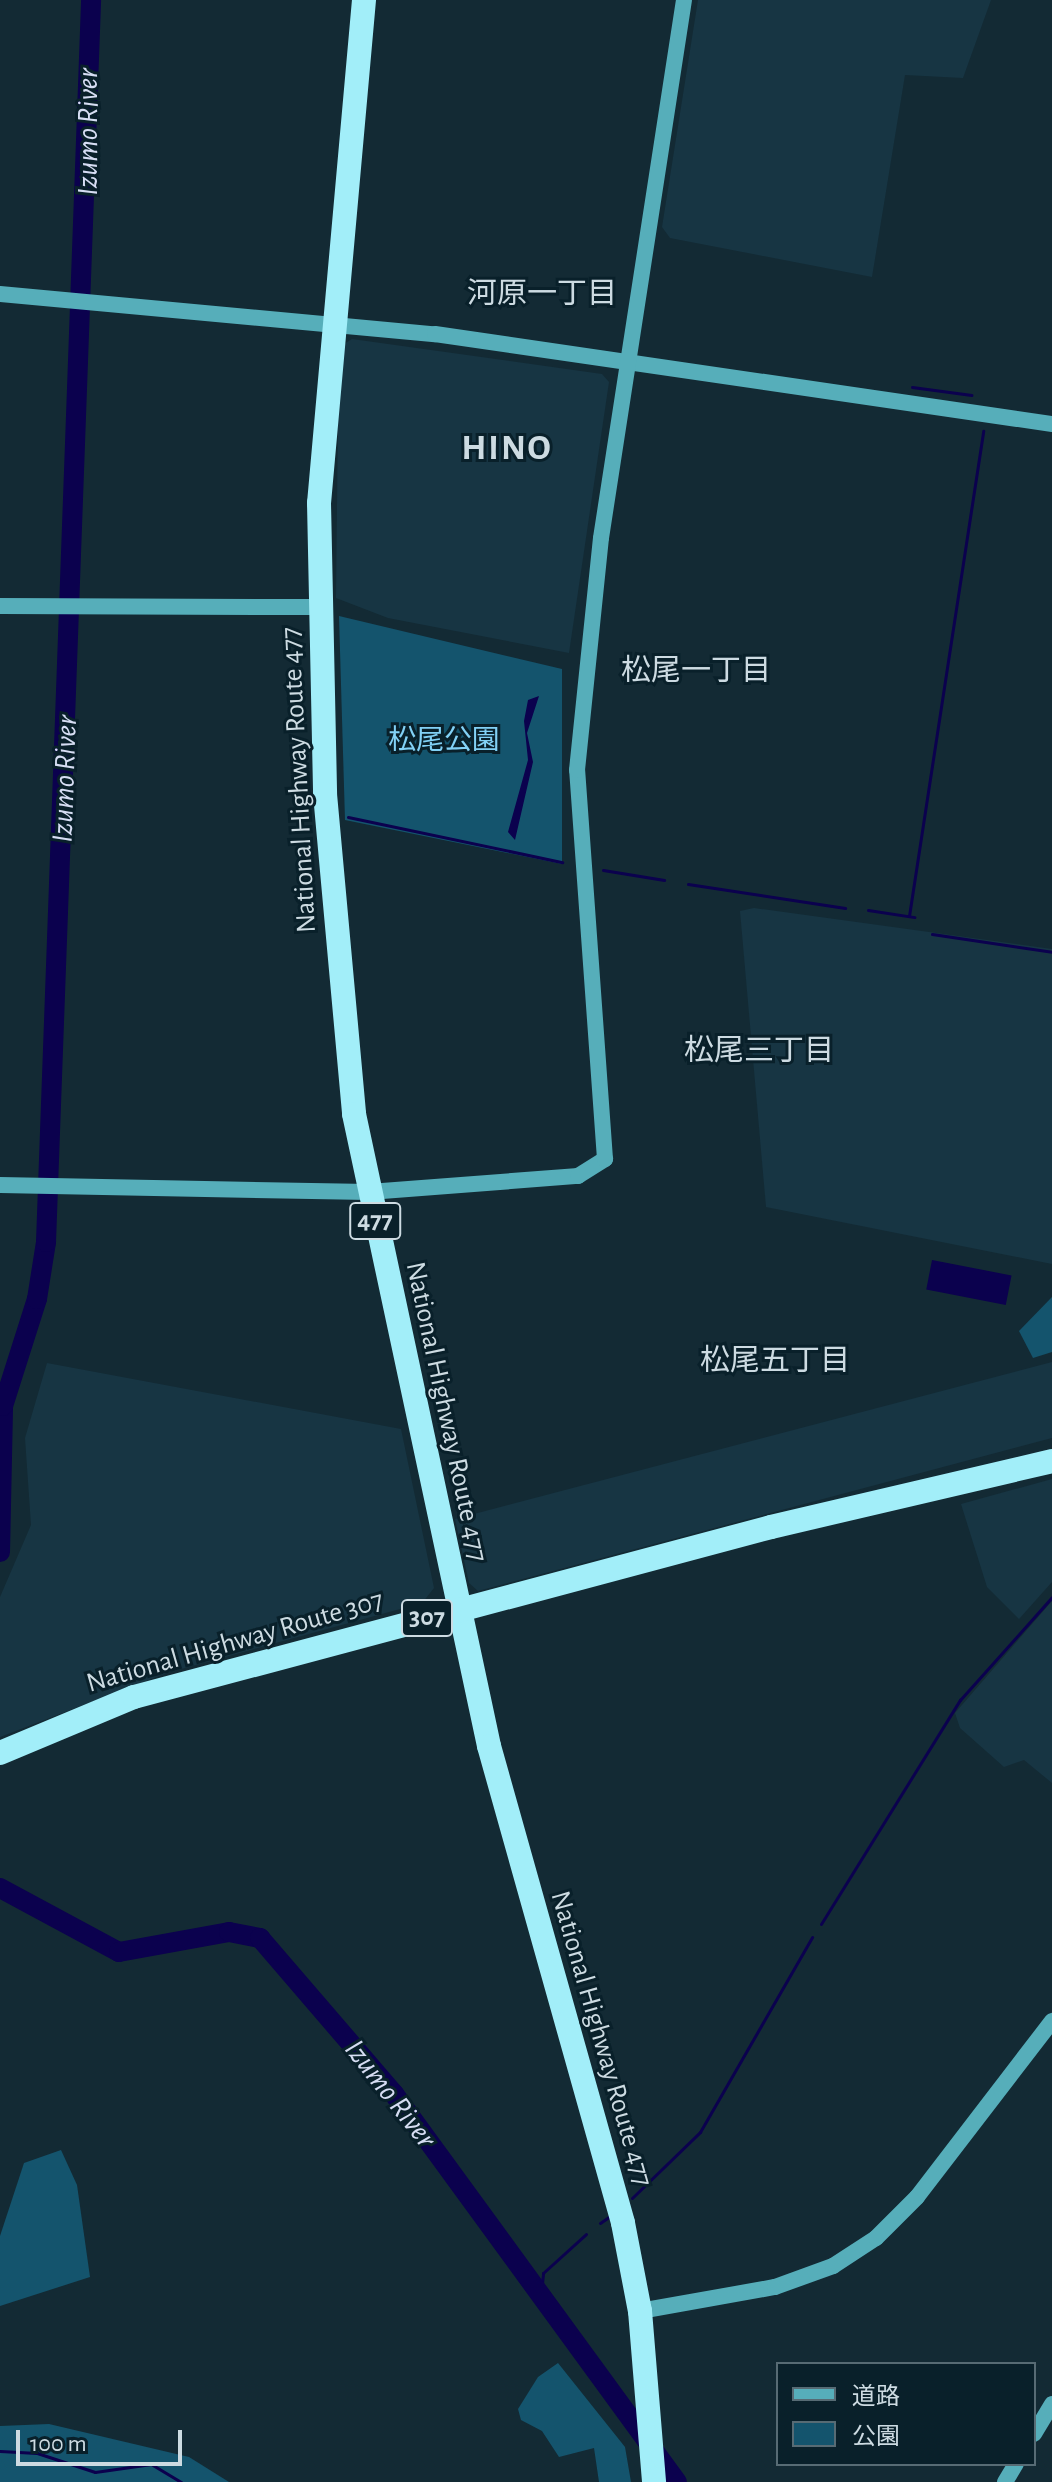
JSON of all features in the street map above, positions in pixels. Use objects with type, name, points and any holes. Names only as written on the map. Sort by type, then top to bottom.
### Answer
[{"type":"highway","name":"National Highway Route 477","points":[[364,0],[330,321],[320,607],[327,825],[369,1192],[459,1616],[537,1926],[623,2223],[640,2311],[652,2414],[654,2482]]},
{"type":"highway","name":"National Highway Route 307","points":[[9,1748],[459,1616],[843,1513],[1052,1461]]},
{"type":"street","points":[[0,1185],[369,1192],[578,1176],[605,1159],[577,770],[626,363],[684,0]]},
{"type":"street","points":[[0,294],[330,321],[1052,424]]},
{"type":"street","points":[[0,606],[320,607]]},
{"type":"street","points":[[640,2311],[775,2287],[833,2266],[876,2238],[917,2197],[1052,2021]]},
{"type":"street","points":[[1036,2431],[1052,2404]]},
{"type":"shaded area","points":[[698,0],[991,0],[963,78],[905,75],[872,277],[670,238],[662,227]]},
{"type":"shaded area","points":[[352,339],[602,374],[609,382],[569,653],[388,618],[336,598],[338,416],[344,344]]},
{"type":"shaded area","points":[[539,696],[527,733],[533,762],[515,840],[508,832],[528,760],[524,721],[528,700]]},
{"type":"shaded area","points":[[754,908],[1052,949],[1052,1264],[766,1207],[740,911]]},
{"type":"shaded area","points":[[932,1260],[1012,1275],[1006,1305],[926,1289]]},
{"type":"shaded area","points":[[1052,1362],[1052,1438],[478,1591],[469,1583],[455,1519]]},
{"type":"shaded area","points":[[47,1363],[401,1429],[434,1588],[422,1603],[167,1673],[0,1737],[0,1597],[31,1525],[25,1438]]},
{"type":"shaded area","points":[[1052,1479],[1052,1582],[1019,1619],[987,1587],[961,1504]]},
{"type":"shaded area","points":[[1052,1601],[1052,1783],[1024,1760],[1004,1767],[960,1728],[955,1713]]},
{"type":"green space","name":"松尾公園","points":[[339,616],[562,669],[562,864],[345,820]]},
{"type":"green space","points":[[1052,1297],[1052,1352],[1033,1358],[1019,1331]]},
{"type":"green space","points":[[61,2150],[77,2185],[90,2277],[0,2306],[0,2236],[24,2163]]},
{"type":"green space","points":[[558,2363],[625,2447],[631,2482],[599,2482],[594,2448],[559,2457],[542,2431],[521,2420],[518,2409],[538,2377]]},
{"type":"green space","points":[[49,2424],[189,2457],[229,2482],[0,2482],[0,2426]]},
{"type":"waterway","name":"Izumo River","points":[[0,1552],[3,1406],[37,1299],[46,1242],[91,0]]},
{"type":"waterway","points":[[912,387],[971,395]]},
{"type":"waterway","points":[[909,916],[983,431]]},
{"type":"waterway","points":[[348,817],[562,862]]},
{"type":"waterway","points":[[603,870],[664,880]]},
{"type":"waterway","points":[[688,884],[845,908]]},
{"type":"waterway","points":[[868,910],[914,917]]},
{"type":"waterway","points":[[932,934],[1052,952]]},
{"type":"waterway","points":[[821,1924],[960,1700],[1052,1597]]},
{"type":"waterway","name":"Izumo River","points":[[0,1888],[119,1952],[229,1932],[260,1938],[394,2094],[677,2482]]},
{"type":"waterway","points":[[632,2198],[700,2132],[812,1937]]},
{"type":"waterway","points":[[600,2223],[609,2217]]},
{"type":"waterway","points":[[541,2293],[543,2273],[586,2234]]},
{"type":"waterway","points":[[0,2451],[37,2453],[95,2472],[151,2464],[181,2482]]},
{"type":"district","name":"河原一丁目","points":[[542,294]]},
{"type":"district","name":"HINO","points":[[507,449]]},
{"type":"district","name":"松尾一丁目","points":[[696,671]]},
{"type":"district","name":"松尾三丁目","points":[[759,1051]]},
{"type":"district","name":"松尾五丁目","points":[[775,1361]]}]
